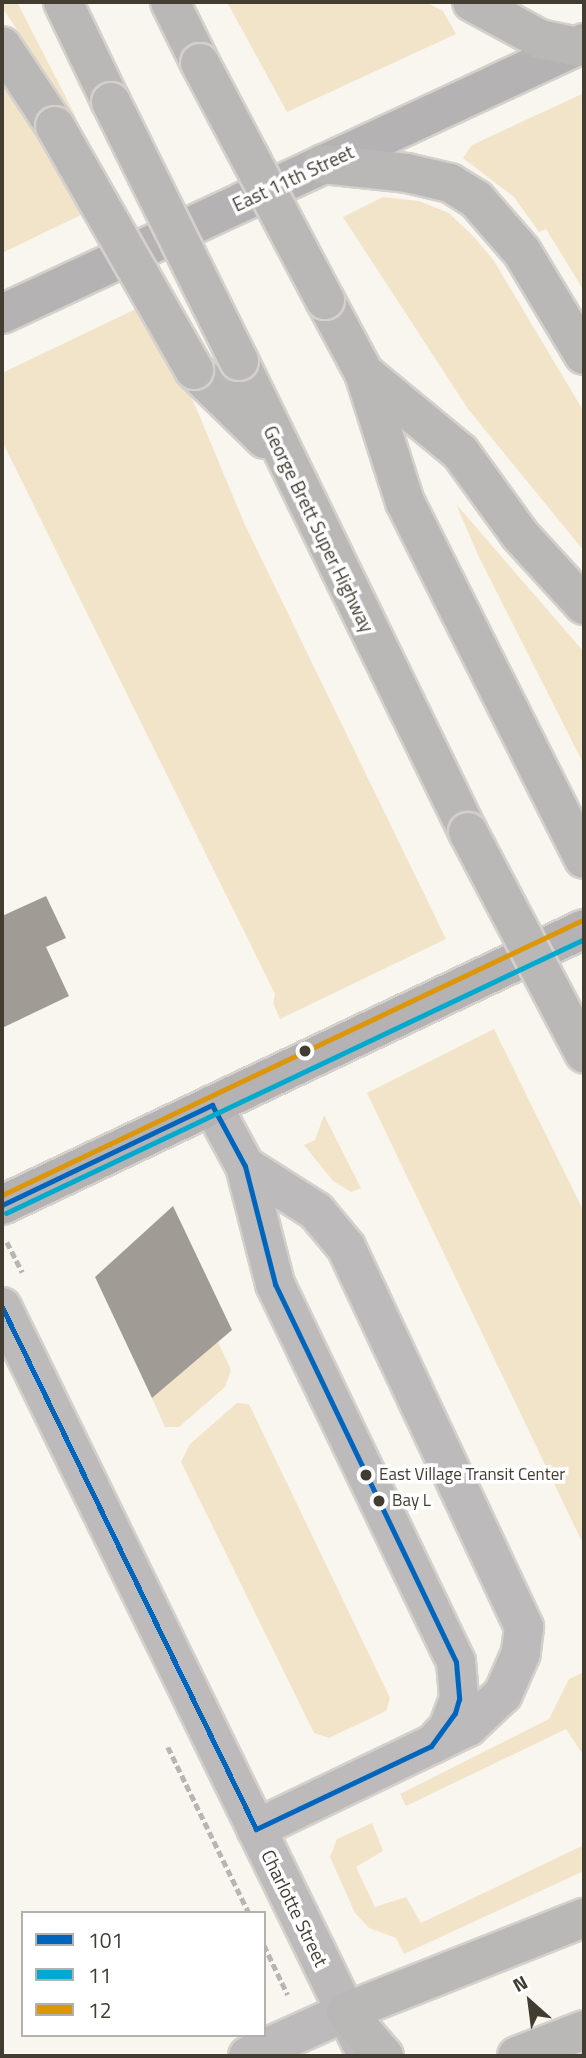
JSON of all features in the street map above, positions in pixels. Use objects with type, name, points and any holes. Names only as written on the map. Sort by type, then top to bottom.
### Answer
[{"type":"highway","name":"George Brett Super Highway","points":[[63,2],[239,361],[282,456],[468,832],[584,1053]]},
{"type":"highway","points":[[170,2],[365,373],[405,502],[548,793],[584,859]]},
{"type":"highway","points":[[472,2],[540,39],[581,45]]},
{"type":"highway","points":[[2,46],[55,125],[194,370],[282,456]]},
{"type":"highway","points":[[323,164],[407,173],[450,183],[476,198],[522,252],[584,355]]},
{"type":"highway","points":[[365,373],[460,452],[520,535],[584,605]]},
{"type":"highway","points":[[384,2056],[346,2012],[584,1918]]},
{"type":"highway","points":[[517,2056],[584,2030]]},
{"type":"main road","name":"East 11th Street","points":[[2,314],[581,45]]},
{"type":"main road","points":[[2,1205],[584,929]]},
{"type":"street","points":[[212,1105],[244,1166],[275,1284],[456,1661],[459,1699],[455,1713],[431,1746]]},
{"type":"street","points":[[244,1166],[316,1211],[346,1247],[524,1627],[521,1653],[503,1695],[468,1727],[256,1829]]},
{"type":"street","name":"Charlotte Street","points":[[2,1307],[367,2056]]},
{"type":"street","points":[[248,2056],[346,2012]]},
{"type":"shaded area","points":[[2,2],[17,2],[78,121],[2,7]]},
{"type":"shaded area","points":[[227,2],[426,2],[443,11],[456,34],[287,112]]},
{"type":"shaded area","points":[[2,78],[85,213],[2,253]]},
{"type":"shaded area","points":[[584,93],[584,291],[546,229],[539,232],[514,197],[463,158],[472,145]]},
{"type":"shaded area","points":[[383,197],[419,201],[449,213],[475,238],[494,261],[584,412],[584,551],[468,409],[343,217]]},
{"type":"shaded area","points":[[140,307],[192,398],[245,525],[446,939],[280,1019],[273,1003],[275,994],[2,441],[2,373]]},
{"type":"shaded area","points":[[456,504],[584,652],[584,765],[478,555]]},
{"type":"shaded area","points":[[494,1029],[584,1212],[584,1546],[367,1093]]},
{"type":"shaded area","points":[[324,1115],[361,1188],[351,1192],[333,1181],[304,1145],[315,1140]]},
{"type":"shaded area","points":[[218,1342],[231,1370],[225,1387],[179,1427],[165,1427],[152,1398]]},
{"type":"shaded area","points":[[237,1403],[249,1404],[390,1698],[386,1711],[329,1738],[314,1733],[181,1462],[190,1444]]},
{"type":"shaded area","points":[[584,1672],[584,1756],[566,1729],[406,1806],[400,1794],[549,1719],[569,1679]]},
{"type":"shaded area","points":[[372,1823],[383,1851],[356,1867],[375,1907],[406,1897],[421,1923],[584,1845],[584,1871],[404,1954],[396,1938],[369,1928],[355,1913],[330,1857],[337,1839]]},
{"type":"building","points":[[46,896],[66,938],[46,947],[69,996],[2,1028],[2,916]]},
{"type":"building","points":[[173,1206],[232,1330],[152,1398],[95,1277]]},
{"type":"transit line","name":"12","points":[[2,1195],[580,921]]},
{"type":"transit line","name":"11","points":[[6,1213],[584,939]]},
{"type":"transit line","name":"101","points":[[2,1205],[212,1105],[245,1166],[275,1284],[456,1662],[459,1699],[455,1713],[431,1746],[256,1829],[2,1307]]},
{"type":"place","name":"East Village Transit Center","points":[[366,1475]]},
{"type":"place","name":"Bay L","points":[[379,1501]]}]
